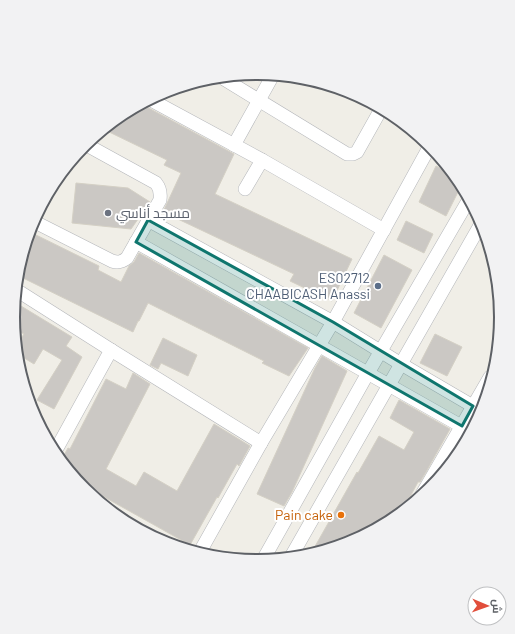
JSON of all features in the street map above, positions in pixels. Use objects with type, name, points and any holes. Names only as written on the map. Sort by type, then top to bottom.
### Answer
[{"type":"street","points":[[234,145],[271,80]]},
{"type":"street","points":[[228,82],[347,154],[357,152],[379,113]]},
{"type":"street","points":[[156,103],[262,160],[384,230]]},
{"type":"street","points":[[39,224],[112,261],[123,261],[127,258],[160,200],[161,193],[156,183],[91,148]]},
{"type":"street","points":[[202,548],[260,443],[333,322],[427,151]]},
{"type":"street","points":[[245,189],[262,160]]},
{"type":"street","points":[[266,554],[368,372],[466,204]]},
{"type":"street","points":[[148,220],[333,322],[477,408]]},
{"type":"street","points":[[294,551],[478,229]]},
{"type":"street","points":[[136,242],[466,428]]},
{"type":"street","points":[[22,293],[260,443]]},
{"type":"street","points":[[58,446],[111,350]]},
{"type":"street","points":[[442,467],[474,416]]},
{"type":"highlighted area","points":[[148,220],[333,322],[473,406],[462,426],[136,242]]},
{"type":"building","points":[[147,107],[234,154],[215,194],[352,259],[332,301],[290,281],[294,274],[163,212],[181,173],[164,165],[167,160],[109,132]]},
{"type":"building","points":[[436,166],[445,170],[459,191],[446,216],[419,202]]},
{"type":"building","name":"مسجد أناسي","points":[[76,183],[128,188],[150,202],[131,229],[72,223]]},
{"type":"building","points":[[406,221],[433,234],[424,253],[397,240]]},
{"type":"building","points":[[35,235],[99,266],[98,270],[121,282],[129,266],[134,262],[139,253],[308,348],[289,376],[262,363],[264,361],[148,303],[133,332],[24,278],[28,256]]},
{"type":"building","points":[[384,255],[412,270],[381,328],[354,313]]},
{"type":"building","points":[[21,306],[72,337],[66,346],[82,357],[54,409],[37,400],[62,360],[43,349],[34,364],[24,358],[21,338],[24,334],[21,332]]},
{"type":"building","points":[[435,334],[462,347],[447,376],[420,363]]},
{"type":"building","points":[[163,338],[197,355],[188,376],[161,363],[158,369],[150,365]]},
{"type":"building","points":[[322,356],[347,371],[292,492],[284,506],[257,494],[315,368]]},
{"type":"building","points":[[133,373],[150,384],[106,469],[136,486],[144,472],[177,491],[214,424],[250,446],[239,466],[237,464],[190,544],[99,494],[79,474],[64,455],[68,448],[70,449],[106,379],[126,389]]},
{"type":"building","points":[[399,400],[450,429],[408,500],[376,523],[363,530],[334,542],[315,547],[379,436],[404,450],[414,432],[390,418]]},
{"type":"place","name":"مسجد أناسي","points":[[108,213]]},
{"type":"place","name":"ES02712 CHAABICASH Anassi","points":[[378,286]]},
{"type":"place","name":"Pain cake","points":[[341,515]]}]
